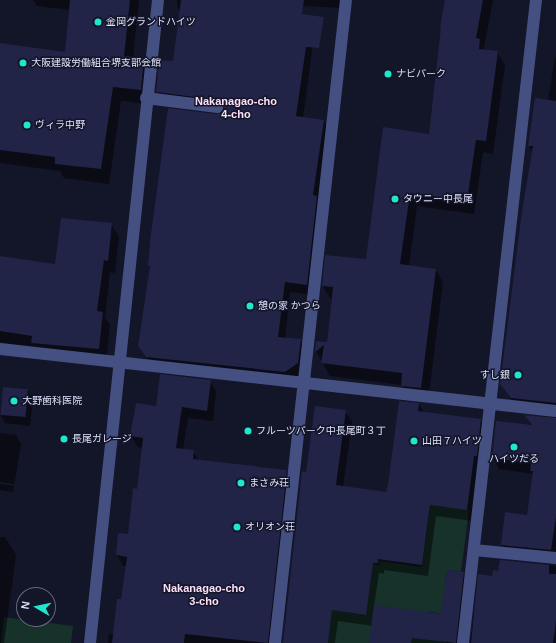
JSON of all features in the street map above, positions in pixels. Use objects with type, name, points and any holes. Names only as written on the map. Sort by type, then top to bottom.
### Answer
[{"type":"street","points":[[90,643],[146,98],[158,0]]},
{"type":"street","points":[[275,643],[346,0]]},
{"type":"street","points":[[464,643],[536,0]]},
{"type":"street","points":[[146,98],[217,107]]},
{"type":"street","points":[[0,349],[556,411]]},
{"type":"street","points":[[474,550],[556,558]]},
{"type":"green space","points":[[387,486],[439,493],[437,506],[469,510],[461,572],[447,570],[445,584],[455,616],[430,612],[428,627],[447,630],[446,643],[411,643],[413,630],[369,643],[328,643],[329,636],[290,590],[346,612],[365,615],[368,597],[354,562],[379,565],[379,561],[422,567],[430,509],[394,504],[383,520]]},
{"type":"green space","points":[[4,617],[16,619],[16,627],[56,627],[56,624],[73,626],[71,643],[1,643]]},
{"type":"building","points":[[70,0],[130,0],[124,56],[144,58],[141,90],[113,87],[101,169],[55,164],[55,157],[0,150],[0,43],[65,52]]},
{"type":"building","points":[[181,0],[304,0],[302,14],[324,17],[319,48],[306,47],[296,116],[324,120],[313,195],[317,196],[307,285],[285,282],[278,337],[301,339],[298,363],[285,372],[146,357],[138,346],[150,266],[148,266],[150,241],[168,108],[216,114],[223,112],[224,108],[222,101],[218,100],[156,92],[159,60],[173,61]]},
{"type":"building","points":[[445,0],[483,0],[476,38],[480,39],[479,49],[498,51],[486,141],[476,140],[467,201],[410,193],[400,264],[436,269],[421,388],[401,386],[402,373],[321,363],[324,345],[315,352],[316,341],[327,342],[333,287],[322,286],[325,255],[366,259],[383,127],[429,134],[440,27]]},
{"type":"building","points":[[535,98],[556,101],[556,403],[511,398],[500,384],[522,211],[533,146],[528,146]]},
{"type":"building","points":[[61,218],[112,223],[108,261],[104,260],[97,311],[103,312],[99,349],[31,343],[32,336],[0,331],[0,256],[55,264]]},
{"type":"building","points":[[160,374],[211,380],[207,411],[182,407],[176,448],[194,450],[193,459],[287,470],[268,643],[185,634],[184,643],[112,643],[117,599],[121,599],[127,557],[116,555],[118,533],[128,534],[133,488],[137,489],[143,438],[130,436],[136,403],[156,406]]},
{"type":"building","name":"大野歯科医院","points":[[3,387],[28,389],[25,417],[1,415]]},
{"type":"building","points":[[399,401],[419,403],[418,411],[481,419],[477,456],[474,456],[467,510],[430,505],[422,565],[378,559],[378,563],[373,563],[366,615],[332,610],[328,643],[283,643],[302,471],[306,472],[315,406],[346,410],[336,485],[387,492]]},
{"type":"building","points":[[524,415],[556,418],[556,517],[551,550],[501,545],[505,512],[527,515],[533,471],[530,471],[531,463],[492,458],[496,421],[532,425]]},
{"type":"building","points":[[500,560],[549,565],[549,574],[556,574],[556,621],[553,643],[471,643],[478,574],[492,576],[493,570],[498,571]]},
{"type":"building","points":[[447,570],[464,572],[456,643],[412,638],[411,643],[369,643],[374,605],[441,614]]},
{"type":"place","name":"金岡グランドハイツ","points":[[98,22]]},
{"type":"place","name":"大阪建設労働組合堺支部会館","points":[[23,63]]},
{"type":"place","name":"ナビパーク","points":[[388,74]]},
{"type":"place","name":"ヴィラ中野","points":[[27,125]]},
{"type":"place","name":"タウニー中長尾","points":[[395,199]]},
{"type":"place","name":"憩の家 かつら","points":[[250,306]]},
{"type":"place","name":"すし銀","points":[[518,375]]},
{"type":"place","name":"大野歯科医院","points":[[14,401]]},
{"type":"place","name":"フルーツパーク中長尾町３丁","points":[[248,431]]},
{"type":"place","name":"長尾ガレージ","points":[[64,439]]},
{"type":"place","name":"山田７ハイツ","points":[[414,441]]},
{"type":"place","name":"ハイツだる","points":[[514,447]]},
{"type":"place","name":"まさみ荘","points":[[241,483]]},
{"type":"place","name":"オリオン荘","points":[[237,527]]},
{"type":"district","name":"Nakanagao-cho 4-cho","points":[[236,108]]},
{"type":"district","name":"Nakanagao-cho 3-cho","points":[[204,595]]}]
